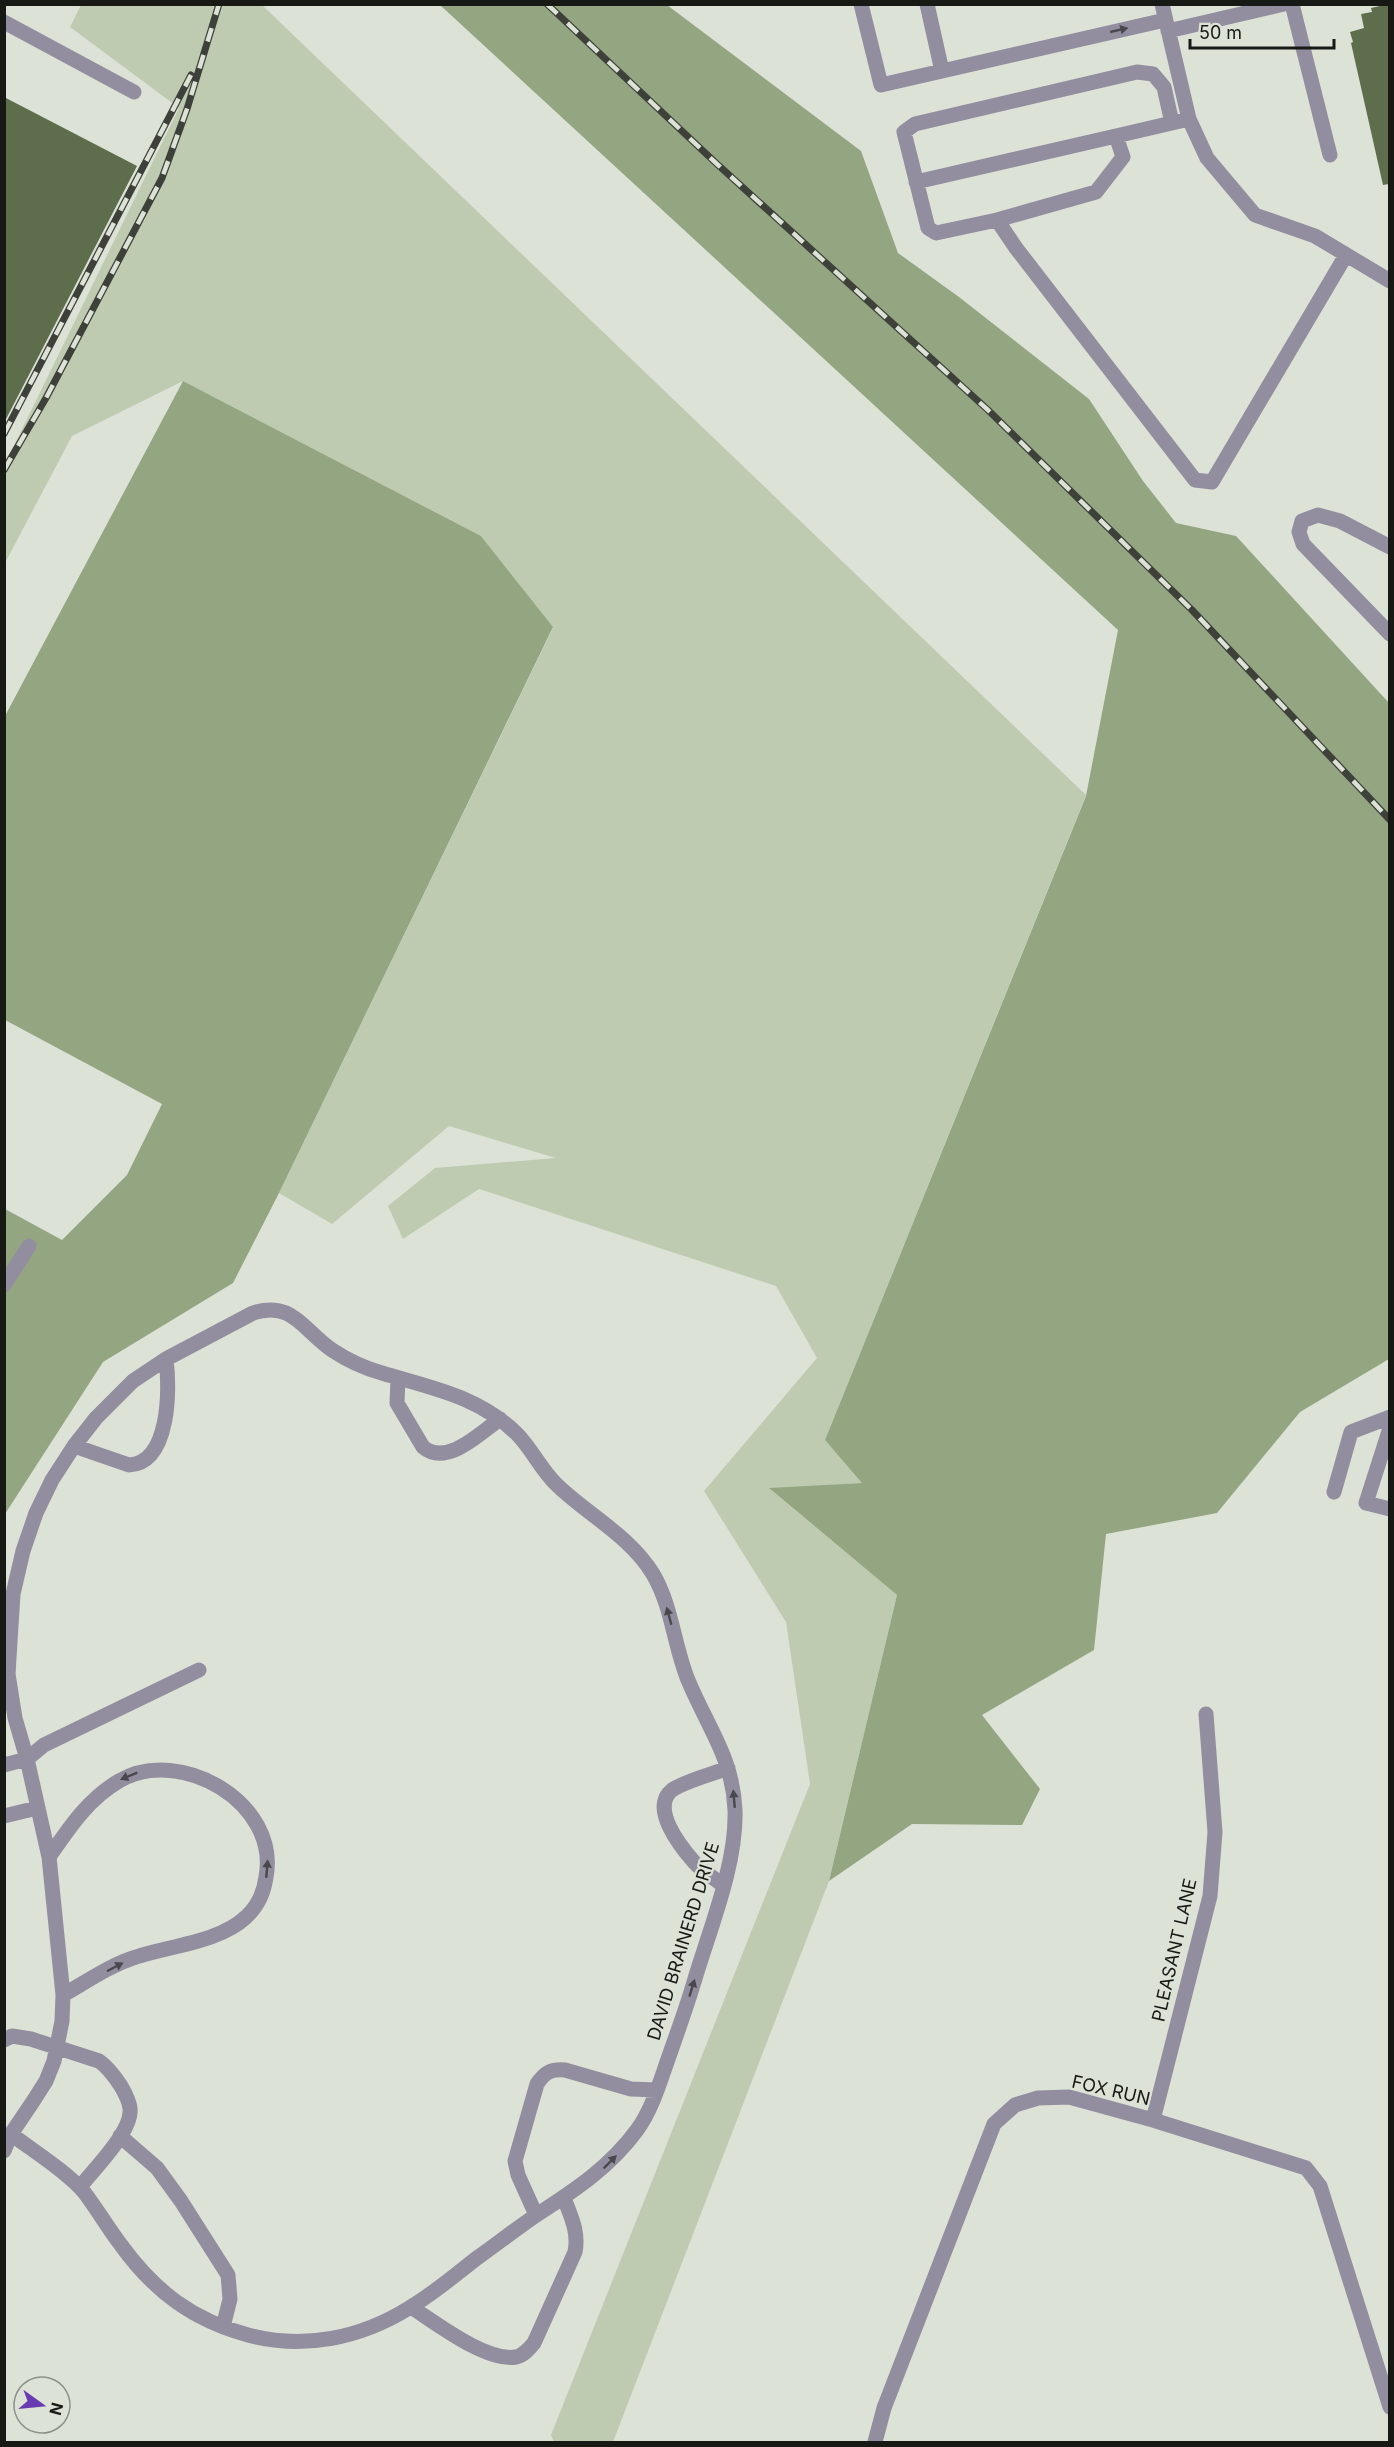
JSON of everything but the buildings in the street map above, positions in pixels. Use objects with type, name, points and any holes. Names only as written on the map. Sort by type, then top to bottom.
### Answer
[{"type":"street","points":[[861,4],[881,85],[1165,18],[1284,4]]},
{"type":"street","points":[[927,4],[942,71]]},
{"type":"street","points":[[1292,4],[1330,154]]},
{"type":"street","points":[[1165,18],[1189,119],[1207,158],[1255,215],[1315,236],[1389,281]]},
{"type":"street","points":[[4,22],[134,92]]},
{"type":"street","points":[[1116,136],[1123,157],[1096,192],[997,220],[936,233],[928,228],[904,132],[915,124],[1137,72],[1153,74],[1164,87],[1172,123]]},
{"type":"street","points":[[916,182],[1189,119]]},
{"type":"street","points":[[997,220],[1016,248],[1195,480],[1212,482],[1346,255]]},
{"type":"street","points":[[1389,547],[1340,521],[1318,515],[1302,521],[1299,532],[1303,544],[1389,634]]},
{"type":"street","points":[[4,1285],[29,1246]]},
{"type":"street","name":"DAVID BRAINERD DRIVE","points":[[4,2151],[8,2135],[46,2080],[57,2048],[62,2021],[63,1995],[49,1857],[27,1759],[15,1718],[8,1674],[13,1594],[23,1551],[36,1513],[52,1480],[74,1446],[96,1418],[133,1381],[166,1359],[253,1313],[268,1308],[277,1308],[291,1315],[327,1346],[348,1360],[398,1378],[449,1392],[477,1404],[500,1419],[526,1444],[555,1483],[625,1541],[651,1570],[665,1601],[689,1683],[712,1727],[732,1782],[735,1830],[732,1854],[689,1998],[657,2090],[642,2124],[625,2147],[601,2171],[564,2199],[536,2215],[411,2307],[352,2333],[318,2342],[275,2341],[223,2327],[195,2315],[150,2280],[123,2248],[80,2187],[8,2135]]},
{"type":"street","points":[[74,1446],[129,1465],[145,1461],[158,1444],[169,1396],[166,1359]]},
{"type":"street","points":[[398,1378],[396,1395],[400,1410],[423,1447],[434,1454],[447,1454],[453,1451],[500,1419]]},
{"type":"street","points":[[1334,1492],[1351,1432],[1389,1417]]},
{"type":"street","points":[[1389,1428],[1366,1503],[1389,1509]]},
{"type":"street","points":[[4,1765],[27,1759],[44,1745],[199,1670]]},
{"type":"street","name":"PLEASANT LANE","points":[[1153,2120],[1210,1896],[1215,1832],[1206,1714]]},
{"type":"street","points":[[723,1885],[694,1862],[666,1822],[663,1808],[674,1789],[728,1768]]},
{"type":"street","points":[[49,1857],[88,1804],[104,1790],[120,1779],[153,1770],[170,1770],[196,1777],[222,1789],[238,1801],[249,1812],[260,1829],[268,1859],[261,1894],[246,1917],[236,1924],[221,1933],[135,1957],[63,1995]]},
{"type":"street","points":[[4,1816],[37,1808]]},
{"type":"street","points":[[7,2037],[57,2048],[99,2061],[118,2082],[128,2099],[131,2110],[120,2136],[80,2187]]},
{"type":"street","points":[[536,2215],[518,2175],[515,2161],[537,2084],[542,2076],[555,2069],[565,2070],[631,2089],[657,2090]]},
{"type":"street","name":"FOX RUN","points":[[874,2442],[884,2408],[994,2124],[1015,2105],[1038,2098],[1069,2097],[1153,2120],[1306,2168],[1320,2186],[1389,2407]]},
{"type":"street","points":[[120,2136],[157,2168],[182,2201],[228,2276],[230,2299],[223,2327]]},
{"type":"street","points":[[411,2307],[445,2330],[493,2355],[516,2357],[526,2352],[534,2343],[575,2252],[578,2239],[564,2199]]},
{"type":"green space","points":[[81,5],[262,5],[1086,795],[825,1440],[863,1483],[770,1489],[897,1595],[829,1881],[613,2442],[554,2442],[551,2435],[810,1784],[786,1622],[704,1491],[817,1358],[776,1286],[479,1189],[403,1239],[388,1206],[435,1168],[556,1158],[449,1126],[332,1224],[279,1193],[553,628],[481,536],[183,381],[72,436],[5,563],[5,464],[179,108],[70,27]]},
{"type":"green space","points":[[440,5],[667,5],[861,151],[898,253],[959,297],[1089,399],[1143,481],[1176,523],[1236,536],[1389,703],[1389,1359],[1300,1412],[1217,1513],[1106,1534],[1094,1650],[982,1715],[1040,1789],[1022,1825],[912,1824],[829,1881],[897,1595],[769,1488],[862,1483],[825,1440],[1086,796],[1118,630]]},
{"type":"green space","points":[[183,381],[481,536],[553,627],[279,1193],[233,1283],[103,1362],[5,1514],[5,1209],[62,1240],[127,1175],[162,1104],[5,1020],[5,716]]},
{"type":"railway","points":[[4,470],[46,398],[162,178],[187,109],[219,4]]},
{"type":"railway","points":[[547,4],[717,164],[988,410],[1192,610],[1390,820]]},
{"type":"railway","points":[[4,434],[191,75]]}]
